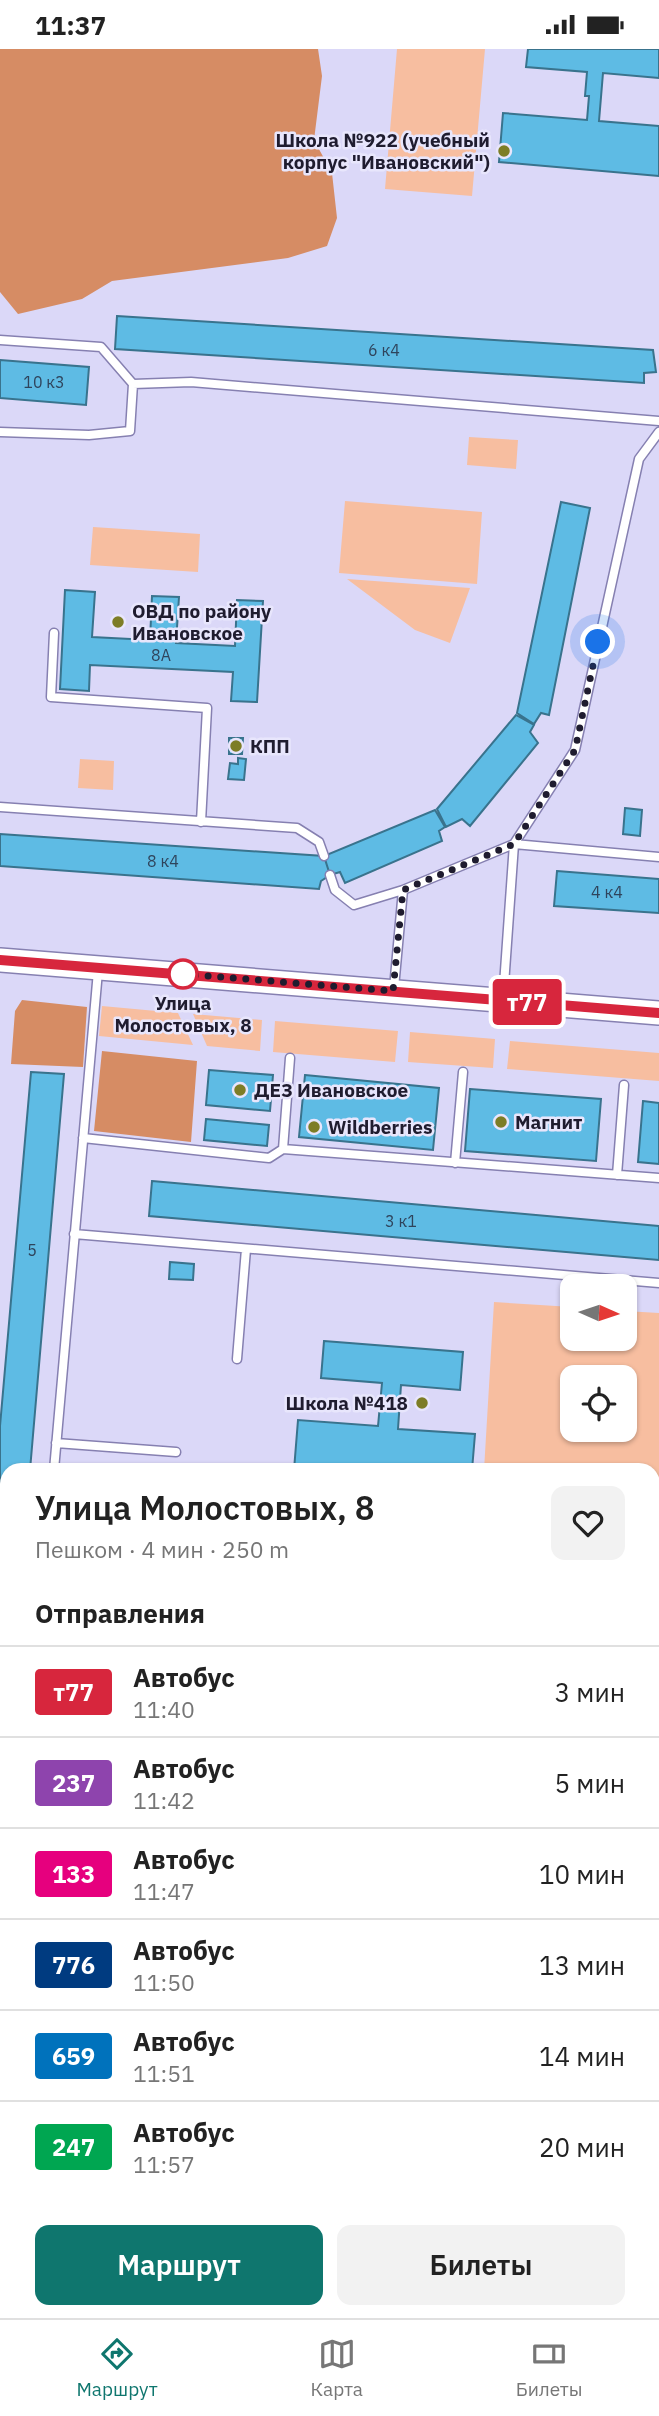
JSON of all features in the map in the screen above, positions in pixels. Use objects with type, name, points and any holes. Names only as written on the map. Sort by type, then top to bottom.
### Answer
[{"type":"street","points":[[0,960],[659,1013]]},
{"type":"lane","points":[[0,340],[101,347],[133,384],[130,431],[89,435],[0,432]]},
{"type":"lane","points":[[133,384],[191,382],[659,421]]},
{"type":"lane","points":[[503,1000],[514,844],[575,750],[639,459],[659,432]]},
{"type":"lane","points":[[54,633],[51,697],[207,708],[201,822]]},
{"type":"lane","points":[[0,807],[297,828],[319,842],[324,856]]},
{"type":"lane","points":[[330,875],[335,890],[354,905],[403,890],[514,844],[659,856]]},
{"type":"lane","points":[[393,991],[403,890]]},
{"type":"lane","points":[[55,1463],[98,967]]},
{"type":"lane","points":[[283,1149],[290,1058]]},
{"type":"lane","points":[[454,1163],[463,1072]]},
{"type":"lane","points":[[617,1175],[624,1086]]},
{"type":"lane","points":[[83,1138],[269,1158],[283,1149],[659,1178]]},
{"type":"lane","points":[[74,1234],[659,1283]]},
{"type":"lane","points":[[237,1359],[246,1249]]},
{"type":"lane","points":[[56,1443],[176,1452]]},
{"type":"shaded area","points":[[0,49],[318,49],[322,76],[314,140],[332,173],[337,218],[327,246],[288,258],[112,281],[82,299],[18,314],[0,292]]},
{"type":"shaded area","points":[[397,49],[485,49],[472,196],[385,189]]},
{"type":"shaded area","points":[[469,437],[518,440],[516,469],[467,465]]},
{"type":"shaded area","points":[[345,501],[482,512],[477,584],[339,573]]},
{"type":"shaded area","points":[[93,527],[200,534],[198,572],[90,565]]},
{"type":"shaded area","points":[[347,579],[470,588],[450,643],[415,630]]},
{"type":"shaded area","points":[[80,759],[114,761],[113,790],[78,788]]},
{"type":"shaded area","points":[[22,1000],[87,1007],[83,1067],[11,1064],[15,1011]]},
{"type":"shaded area","points":[[102,1006],[178,1013],[193,1045],[99,1036]]},
{"type":"shaded area","points":[[193,1014],[262,1020],[260,1051],[207,1046]]},
{"type":"shaded area","points":[[275,1021],[398,1031],[395,1062],[273,1052]]},
{"type":"shaded area","points":[[410,1032],[495,1039],[493,1068],[408,1062]]},
{"type":"shaded area","points":[[510,1041],[659,1053],[659,1081],[507,1069]]},
{"type":"shaded area","points":[[102,1051],[197,1061],[191,1142],[94,1131]]},
{"type":"shaded area","points":[[494,1302],[560,1306],[560,1351],[637,1351],[637,1312],[659,1313],[659,1463],[484,1463]]},
{"type":"building","points":[[528,49],[659,49],[659,78],[603,73],[599,121],[659,126],[659,176],[499,162],[503,113],[587,120],[587,72],[526,67]]},
{"type":"building","points":[[117,316],[653,350],[656,372],[644,373],[644,383],[115,349]]},
{"type":"building","points":[[0,360],[89,367],[86,405],[0,398]]},
{"type":"building","points":[[561,502],[590,508],[549,715],[541,713],[534,724],[517,713]]},
{"type":"building","points":[[65,590],[95,592],[92,637],[150,640],[152,596],[179,597],[176,643],[235,646],[237,600],[263,601],[257,702],[231,701],[233,672],[90,665],[89,691],[60,689]]},
{"type":"building","points":[[516,715],[534,725],[530,732],[538,743],[470,826],[462,819],[446,827],[437,809]]},
{"type":"building","name":"КПП","points":[[229,738],[243,738],[242,754],[229,754]]},
{"type":"building","points":[[238,758],[246,759],[244,780],[228,779],[230,763],[238,764]]},
{"type":"building","points":[[625,808],[642,810],[640,836],[623,834]]},
{"type":"building","points":[[435,810],[445,827],[439,831],[442,841],[345,883],[340,872],[330,875],[324,856]]},
{"type":"building","points":[[0,834],[324,856],[330,875],[321,881],[319,889],[0,866]]},
{"type":"building","points":[[557,871],[659,879],[659,913],[554,906]]},
{"type":"building","name":"ДЕЗ Ивановское","points":[[209,1070],[273,1075],[270,1111],[206,1105]]},
{"type":"building","points":[[31,1072],[64,1074],[31,1463],[0,1463],[0,1426]]},
{"type":"building","points":[[305,1075],[439,1088],[433,1150],[299,1137]]},
{"type":"building","points":[[470,1089],[601,1099],[596,1161],[465,1151]]},
{"type":"building","points":[[643,1101],[659,1103],[659,1164],[638,1162]]},
{"type":"building","points":[[206,1119],[269,1125],[267,1146],[204,1140]]},
{"type":"building","points":[[152,1181],[659,1226],[659,1260],[149,1216]]},
{"type":"building","points":[[170,1262],[194,1264],[193,1280],[169,1279]]},
{"type":"building","points":[[324,1341],[463,1352],[460,1390],[401,1385],[398,1429],[475,1434],[473,1463],[295,1463],[298,1420],[378,1426],[382,1383],[321,1378]]},
{"type":"bus line","name":"т77","points":[[0,960],[659,1013]]},
{"type":"place","name":"Школа №922 (учебный корпус \"Ивановский\")","points":[[504,151]]},
{"type":"place","name":"ОВД по району Ивановское","points":[[118,622]]},
{"type":"place","name":"КПП","points":[[236,746]]},
{"type":"place","name":"Улица Молостовых, 8","points":[[183,974]]},
{"type":"place","name":"ДЕЗ Ивановское","points":[[240,1090]]},
{"type":"place","name":"Магнит","points":[[501,1122]]},
{"type":"place","name":"Wildberries","points":[[314,1127]]},
{"type":"place","name":"Школа №418","points":[[422,1403]]},
{"type":"route","points":[[183,974],[393,991],[403,890],[514,844],[575,750],[598,642]]}]
